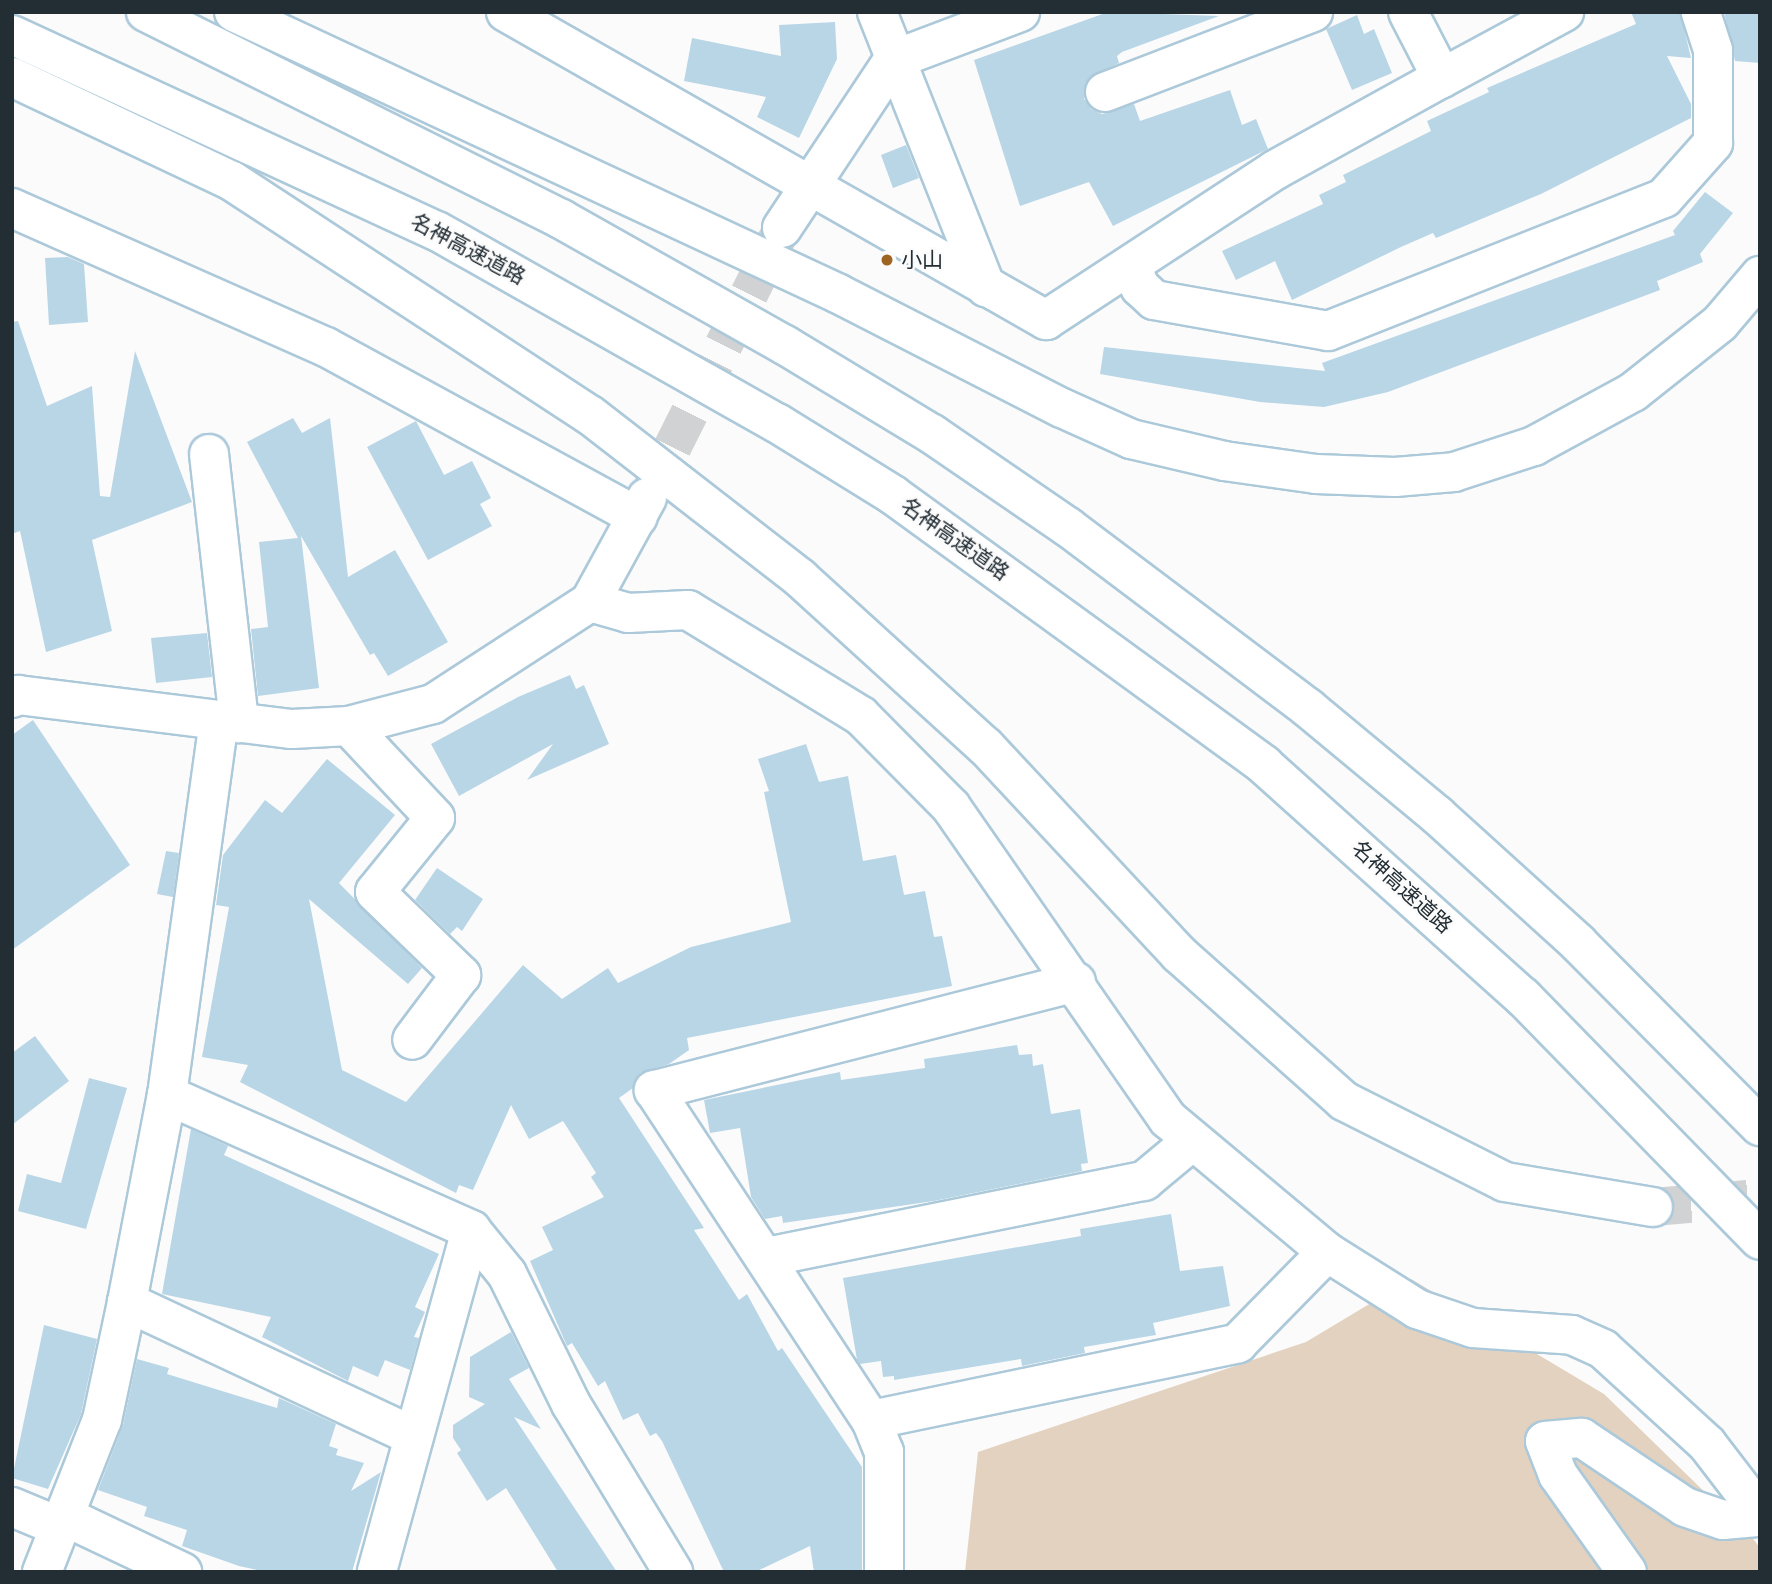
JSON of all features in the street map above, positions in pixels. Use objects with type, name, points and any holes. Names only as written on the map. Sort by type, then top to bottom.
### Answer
[{"type":"main road","points":[[146,12],[561,219],[785,345],[932,434],[1068,527],[1308,708],[1437,815],[1578,943],[1760,1126]]},
{"type":"main road","points":[[234,12],[839,294],[1062,408],[1131,439],[1224,461],[1316,474],[1395,477],[1454,472],[1534,446],[1633,391],[1720,323],[1760,276]]},
{"type":"main road","points":[[506,12],[806,187],[1046,320],[1275,170],[1564,12]]},
{"type":"main road","points":[[877,12],[893,60],[986,287]]},
{"type":"main road","points":[[782,228],[806,187],[893,60],[1020,12]]},
{"type":"main road","points":[[1105,92],[1313,12]]},
{"type":"main road","points":[[1408,12],[1442,78]]},
{"type":"main road","points":[[1130,265],[1140,287],[1154,300],[1328,331],[1664,198],[1713,143],[1713,50],[1701,12]]},
{"type":"main road","name":"名神高速道路","points":[[12,36],[438,231],[598,319],[893,495],[1264,765],[1523,997],[1760,1240]]},
{"type":"main road","points":[[12,76],[232,181],[600,423],[800,578],[986,747],[1179,954],[1344,1101],[1505,1182],[1653,1207]]},
{"type":"main road","points":[[12,208],[326,347],[642,507],[590,602],[433,704],[349,726],[292,729],[229,723],[14,692]]},
{"type":"main road","points":[[41,1572],[102,1420],[167,1096],[229,723],[209,454]]},
{"type":"main road","points":[[590,602],[628,613],[688,610],[860,716],[951,807],[1076,982],[1168,1119],[1327,1252],[1418,1309],[1473,1328],[1572,1335],[1603,1349],[1707,1444],[1760,1515],[1723,1520],[1698,1511],[1582,1438],[1545,1441],[1558,1475],[1627,1572]]},
{"type":"main road","points":[[349,726],[435,818],[375,892],[461,975],[412,1040]]},
{"type":"main road","points":[[884,1572],[884,1452],[871,1420],[654,1090],[1076,982]]},
{"type":"main road","points":[[167,1096],[471,1230],[507,1274],[571,1405],[673,1572]]},
{"type":"main road","points":[[766,1257],[1144,1181],[1192,1141]]},
{"type":"main road","points":[[377,1572],[471,1230]]},
{"type":"main road","points":[[871,1420],[1238,1343],[1327,1252]]},
{"type":"main road","points":[[127,1301],[413,1436]]},
{"type":"main road","points":[[12,1507],[62,1522],[182,1572]]},
{"type":"shaded area","points":[[1411,1279],[1604,1394],[1754,1540],[1760,1548],[1760,1572],[965,1572],[978,1452],[1306,1342]]},
{"type":"building","points":[[1108,12],[1219,16],[1122,52],[1117,56],[1119,63],[1088,79],[1084,99],[1091,109],[1102,114],[1134,104],[1140,121],[1230,90],[1242,125],[1256,119],[1268,149],[1113,226],[1089,182],[1020,206],[974,60]]},
{"type":"building","points":[[1631,12],[1680,12],[1691,58],[1667,56],[1691,104],[1691,118],[1541,194],[1436,238],[1433,233],[1292,300],[1275,261],[1236,280],[1222,251],[1323,204],[1319,195],[1346,182],[1343,175],[1431,131],[1427,121],[1489,92],[1487,88],[1636,24]]},
{"type":"building","points":[[1724,12],[1760,12],[1760,63],[1735,61]]},
{"type":"building","points":[[1357,15],[1364,34],[1374,29],[1392,73],[1352,90],[1326,29]]},
{"type":"building","points":[[835,22],[837,59],[799,138],[757,117],[766,97],[684,81],[692,38],[781,56],[779,25]]},
{"type":"building","points":[[906,145],[919,178],[893,188],[881,155]]},
{"type":"building","points":[[1705,192],[1733,213],[1700,254],[1703,262],[1657,281],[1660,290],[1388,392],[1324,407],[1260,402],[1100,374],[1104,347],[1325,371],[1322,363],[1675,235],[1673,231]]},
{"type":"building","points":[[68,257],[84,264],[88,322],[49,325],[45,258]]},
{"type":"building","points":[[18,321],[47,406],[92,386],[100,496],[110,497],[135,351],[192,502],[92,540],[112,631],[46,652],[20,531],[12,534],[12,322]]},
{"type":"building","points":[[293,418],[302,433],[330,418],[348,577],[395,550],[448,642],[388,676],[374,653],[370,655],[301,536],[319,688],[258,696],[251,629],[268,627],[259,542],[298,538],[247,442]]},
{"type":"building","points":[[416,421],[444,475],[472,461],[491,498],[480,504],[492,526],[428,560],[367,447]]},
{"type":"building","points":[[207,633],[212,677],[156,683],[151,638]]},
{"type":"building","points":[[570,675],[576,689],[584,685],[609,744],[527,780],[553,744],[459,796],[431,744],[518,697]]},
{"type":"building","points":[[33,720],[130,865],[12,950],[12,735]]},
{"type":"building","points":[[806,744],[819,782],[848,776],[863,861],[896,855],[904,895],[925,891],[934,937],[942,936],[952,986],[687,1038],[689,1050],[669,1064],[640,1073],[633,1088],[619,1098],[704,1228],[694,1230],[739,1300],[747,1294],[778,1351],[782,1348],[862,1467],[862,1572],[814,1572],[810,1546],[755,1572],[724,1572],[662,1441],[656,1433],[650,1436],[638,1413],[623,1420],[605,1381],[598,1386],[572,1343],[567,1346],[530,1261],[553,1250],[542,1227],[604,1197],[591,1177],[596,1173],[563,1121],[529,1139],[511,1105],[473,1190],[459,1185],[456,1193],[240,1082],[248,1065],[202,1057],[229,907],[216,905],[223,855],[265,800],[282,813],[327,759],[395,815],[339,883],[422,968],[408,984],[309,899],[342,1070],[406,1102],[523,965],[562,999],[608,968],[618,983],[691,947],[791,922],[764,792],[769,791],[758,759]]},
{"type":"building","points":[[166,851],[179,853],[173,897],[157,894]]},
{"type":"building","points":[[437,868],[483,899],[462,931],[457,927],[450,934],[415,900]]},
{"type":"building","points":[[35,1036],[69,1081],[12,1125],[12,1053]]},
{"type":"building","points":[[1017,1045],[1019,1055],[1032,1054],[1033,1066],[1043,1064],[1051,1114],[1080,1109],[1088,1163],[1081,1164],[1082,1171],[934,1201],[783,1223],[782,1216],[765,1219],[751,1197],[740,1128],[710,1133],[704,1100],[840,1072],[841,1080],[925,1068],[924,1059]]},
{"type":"building","points":[[89,1078],[127,1088],[86,1229],[18,1211],[27,1174],[61,1183]]},
{"type":"building","points":[[191,1129],[228,1146],[224,1155],[439,1254],[415,1307],[425,1312],[414,1337],[419,1338],[410,1370],[385,1360],[378,1377],[353,1366],[348,1381],[262,1337],[271,1317],[162,1294]]},
{"type":"building","points":[[1171,1214],[1180,1271],[1223,1266],[1230,1306],[1153,1323],[1156,1335],[1084,1347],[1085,1353],[1022,1366],[1021,1359],[894,1380],[894,1376],[883,1377],[881,1361],[860,1364],[857,1360],[843,1278],[1081,1236],[1080,1229]]},
{"type":"building","points":[[44,1325],[97,1339],[81,1414],[48,1489],[12,1478]]},
{"type":"building","points":[[511,1332],[529,1368],[509,1379],[541,1429],[514,1417],[617,1572],[558,1572],[506,1488],[487,1501],[457,1453],[461,1450],[453,1438],[453,1425],[485,1404],[469,1397],[470,1357]]},
{"type":"building","points":[[137,1359],[169,1368],[167,1374],[277,1408],[279,1398],[336,1424],[329,1446],[338,1449],[336,1455],[364,1463],[351,1491],[381,1472],[352,1572],[266,1572],[239,1566],[182,1546],[187,1530],[144,1516],[147,1507],[98,1490],[123,1425]]},
{"type":"tunnel","points":[[647,498],[781,230]]},
{"type":"tunnel","points":[[1653,1207],[1760,1198]]},
{"type":"place","name":"小山","points":[[887,260]]}]
